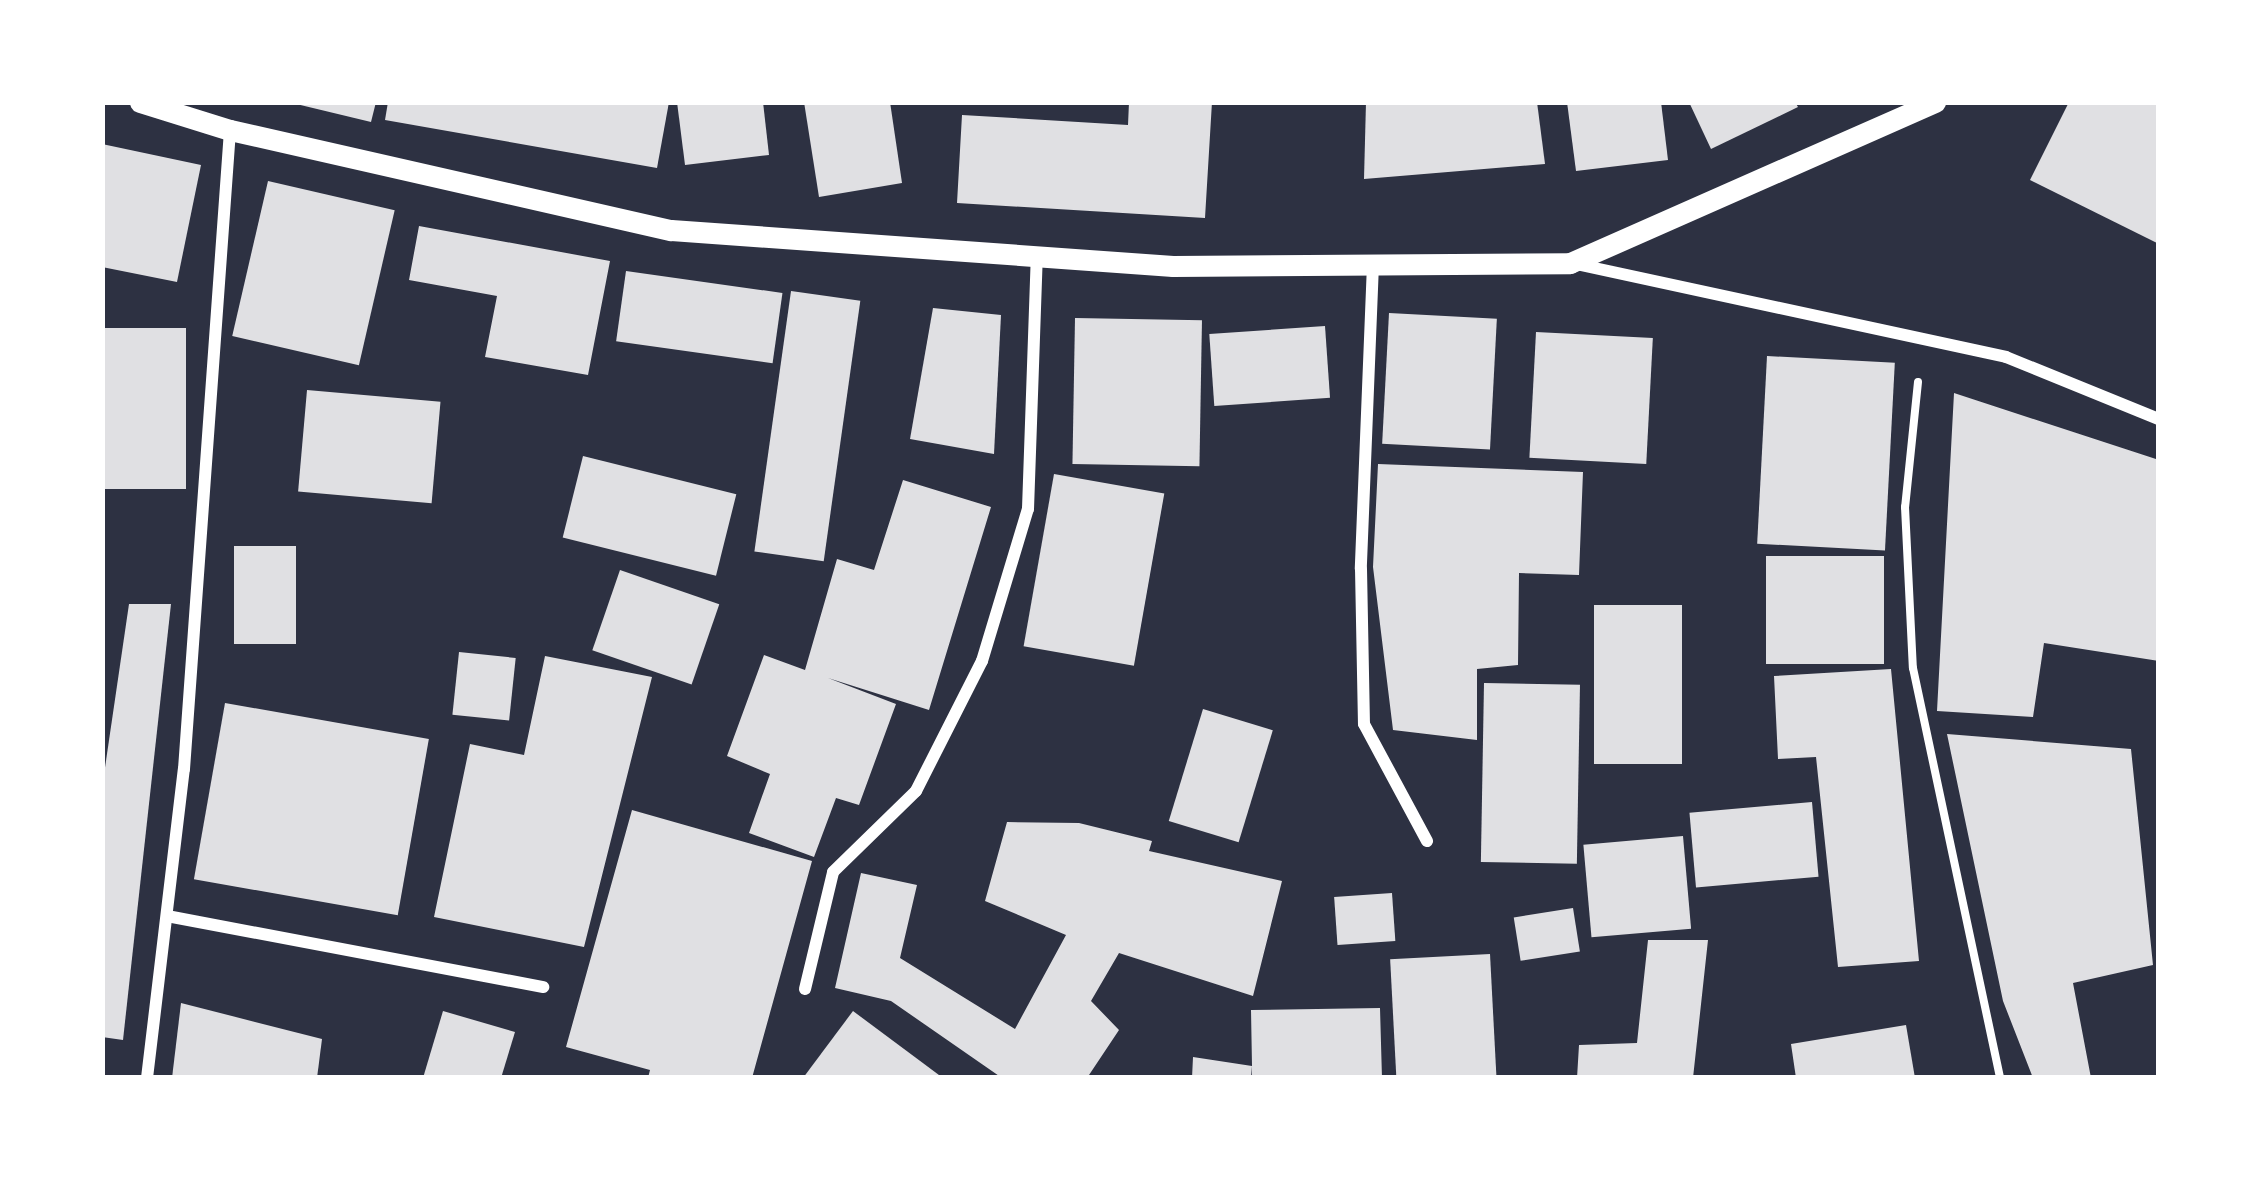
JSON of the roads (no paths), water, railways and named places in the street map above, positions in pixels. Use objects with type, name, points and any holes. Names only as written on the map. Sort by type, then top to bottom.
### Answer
[{"type":"street","points":[[140,102],[230,130],[671,230],[1173,266],[1570,263],[2006,357],[2159,419]]},
{"type":"street","points":[[1570,263],[1935,102]]},
{"type":"street","points":[[147,1078],[167,916],[230,130]]},
{"type":"street","points":[[806,989],[833,872],[916,791],[982,661],[1028,509],[1036,256]]},
{"type":"street","points":[[1373,264],[1361,569],[1364,724],[1427,841]]},
{"type":"street","points":[[167,916],[543,987]]}]
